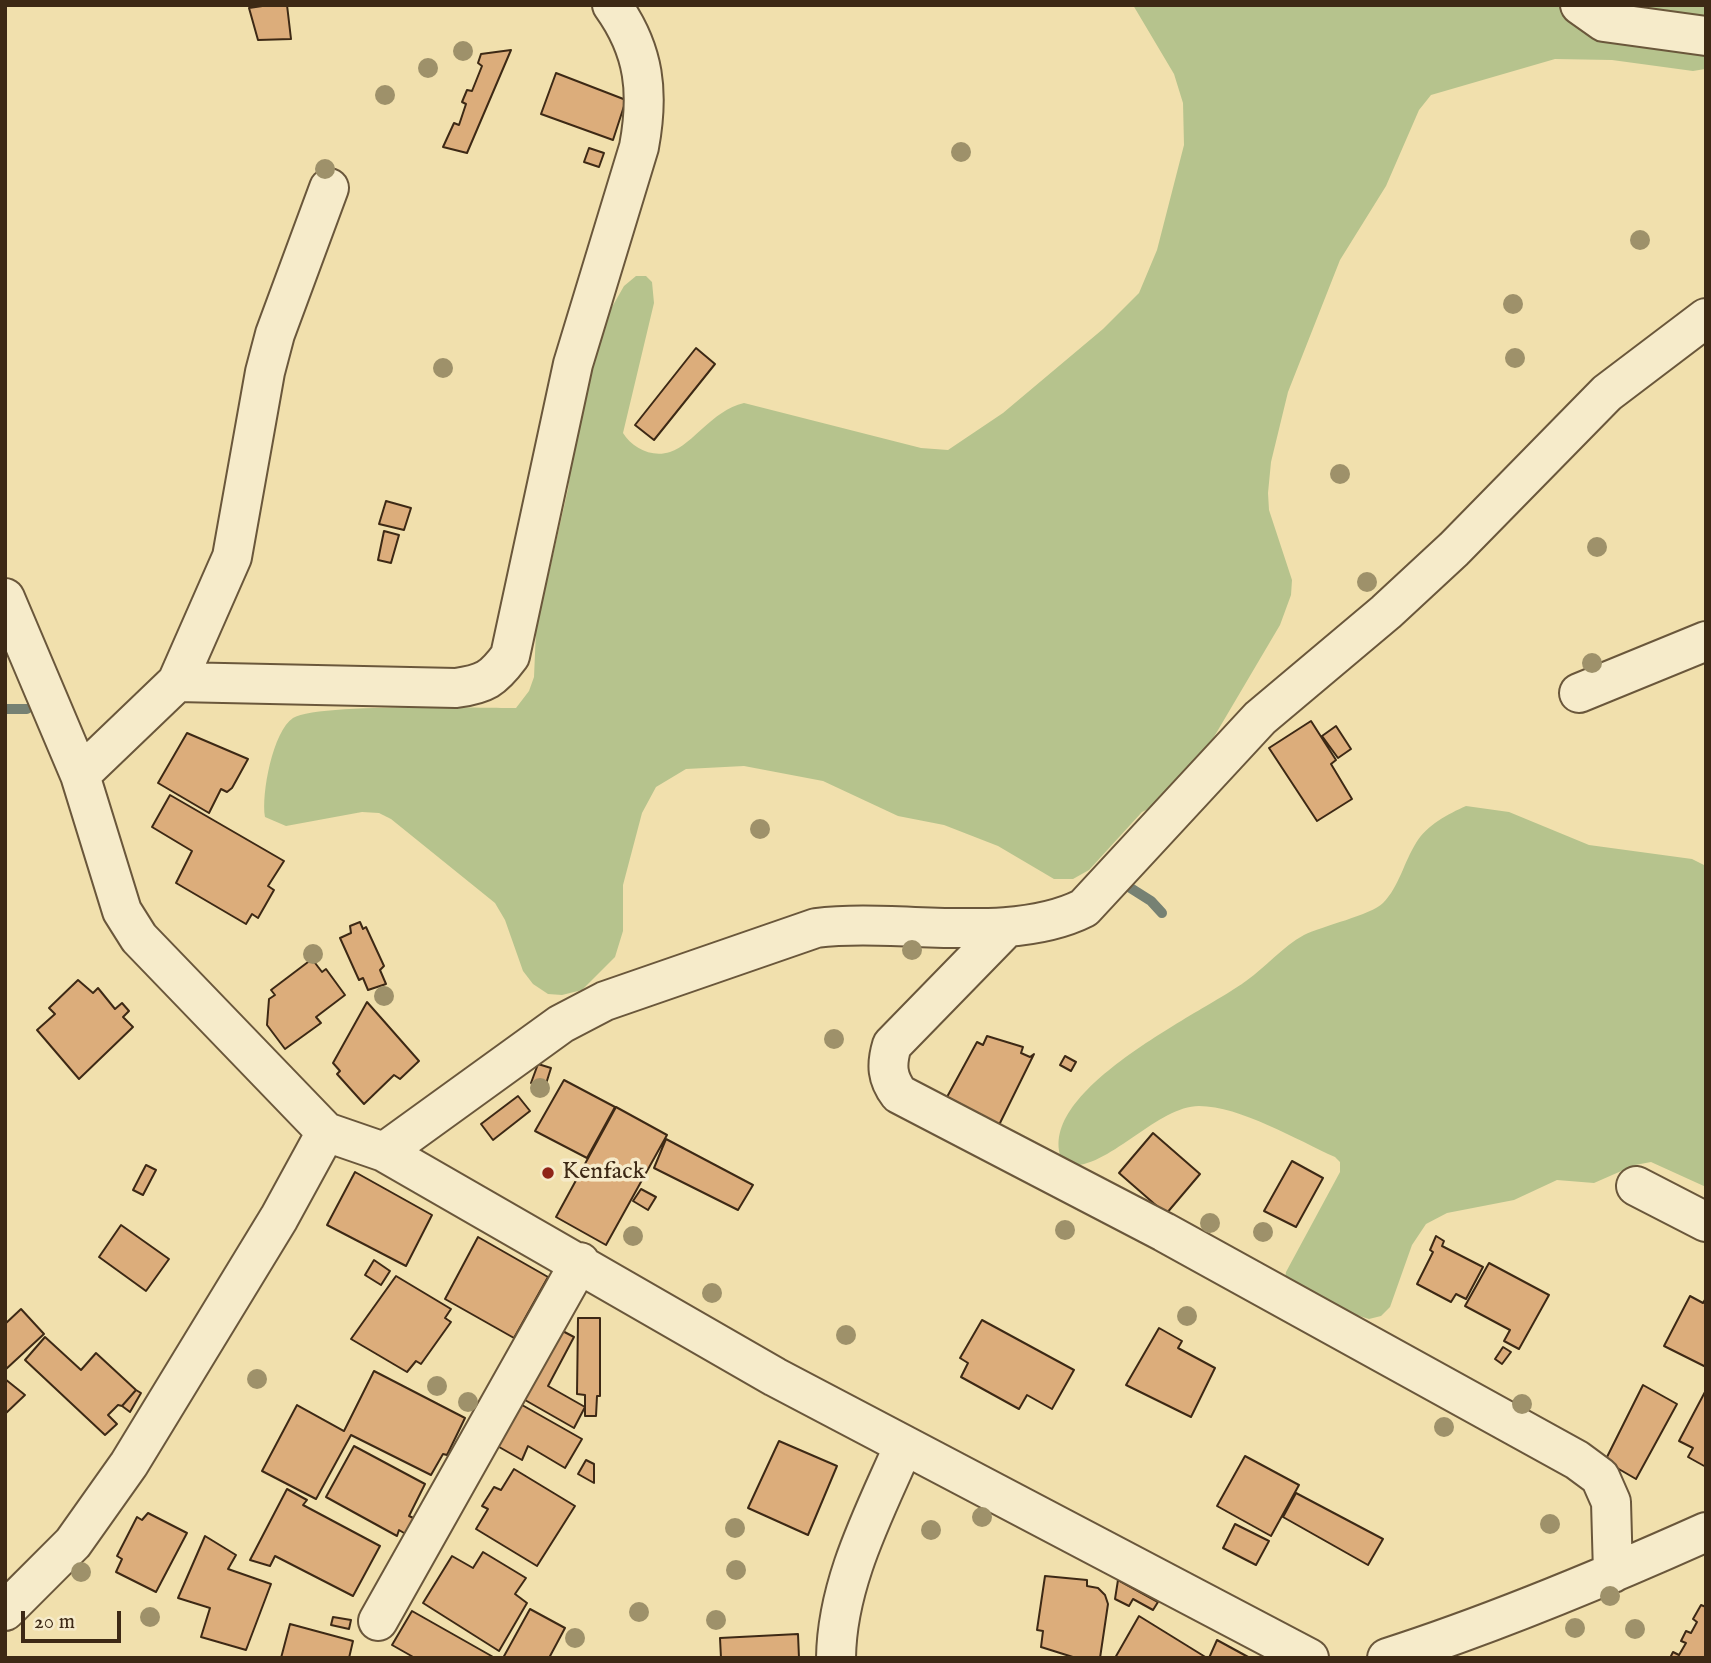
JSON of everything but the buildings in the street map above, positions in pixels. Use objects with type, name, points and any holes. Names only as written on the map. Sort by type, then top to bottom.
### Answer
[{"type":"street","points":[[177,682],[456,688],[478,685],[496,676],[510,656],[573,364],[639,147],[646,110],[643,72],[635,44],[612,5]]},
{"type":"street","points":[[1580,5],[1604,22],[1706,36]]},
{"type":"street","points":[[80,775],[177,682],[232,557],[272,347],[329,188]]},
{"type":"street","points":[[384,1152],[561,1024],[605,1000],[816,928],[848,924],[1007,927],[1070,915],[1084,908],[1260,718],[1386,612],[1454,549],[1607,393],[1706,318]]},
{"type":"street","points":[[5,598],[80,775],[122,911],[139,939],[326,1132],[384,1152],[580,1262],[775,1377],[1309,1658]]},
{"type":"street","points":[[1579,693],[1706,641]]},
{"type":"street","points":[[1007,927],[892,1045],[887,1061],[890,1082],[899,1094],[1164,1232],[1577,1460],[1600,1477],[1611,1502],[1614,1573]]},
{"type":"street","points":[[5,1611],[73,1543],[129,1464],[279,1218],[326,1132]]},
{"type":"street","points":[[1636,1186],[1706,1222]]},
{"type":"street","points":[[378,1621],[580,1262]]},
{"type":"street","points":[[836,1658],[836,1639],[854,1560],[904,1445]]},
{"type":"street","points":[[1387,1658],[1459,1635],[1614,1573],[1706,1532]]},
{"type":"green space","points":[[1133,5],[1706,5],[1705,69],[1693,71],[1612,60],[1555,59],[1431,95],[1419,110],[1386,186],[1340,260],[1288,392],[1271,462],[1268,493],[1269,510],[1292,580],[1291,595],[1280,625],[1185,786],[1177,795],[1142,812],[1089,870],[1073,879],[1054,879],[998,846],[944,825],[898,816],[823,781],[744,766],[686,769],[656,787],[642,813],[623,885],[623,931],[615,957],[582,990],[562,995],[548,994],[533,984],[523,971],[505,920],[495,903],[391,819],[379,813],[362,812],[286,826],[265,817],[265,794],[274,749],[286,725],[293,718],[308,713],[364,708],[516,708],[529,691],[534,677],[536,630],[568,489],[582,381],[604,321],[624,286],[636,276],[646,276],[652,282],[654,303],[623,433],[637,447],[656,454],[679,448],[722,413],[744,403],[921,448],[948,450],[1003,413],[1103,329],[1139,293],[1157,250],[1184,145],[1183,103],[1174,74]]},
{"type":"green space","points":[[1466,806],[1509,812],[1589,845],[1692,859],[1706,866],[1706,1187],[1651,1162],[1635,1165],[1594,1183],[1557,1180],[1514,1200],[1447,1213],[1426,1224],[1412,1245],[1390,1307],[1381,1316],[1369,1319],[1303,1298],[1284,1284],[1286,1272],[1340,1172],[1340,1162],[1335,1157],[1250,1118],[1215,1107],[1199,1106],[1182,1109],[1165,1117],[1095,1160],[1079,1165],[1064,1164],[1059,1137],[1071,1110],[1094,1083],[1160,1034],[1246,981],[1304,935],[1368,912],[1383,903],[1393,890],[1412,850],[1426,831],[1438,821]]},
{"type":"waterway","points":[[5,709],[27,709]]},
{"type":"waterway","points":[[1121,882],[1151,901],[1162,913]]},
{"type":"place","name":"Kenfack","points":[[548,1173]]}]
